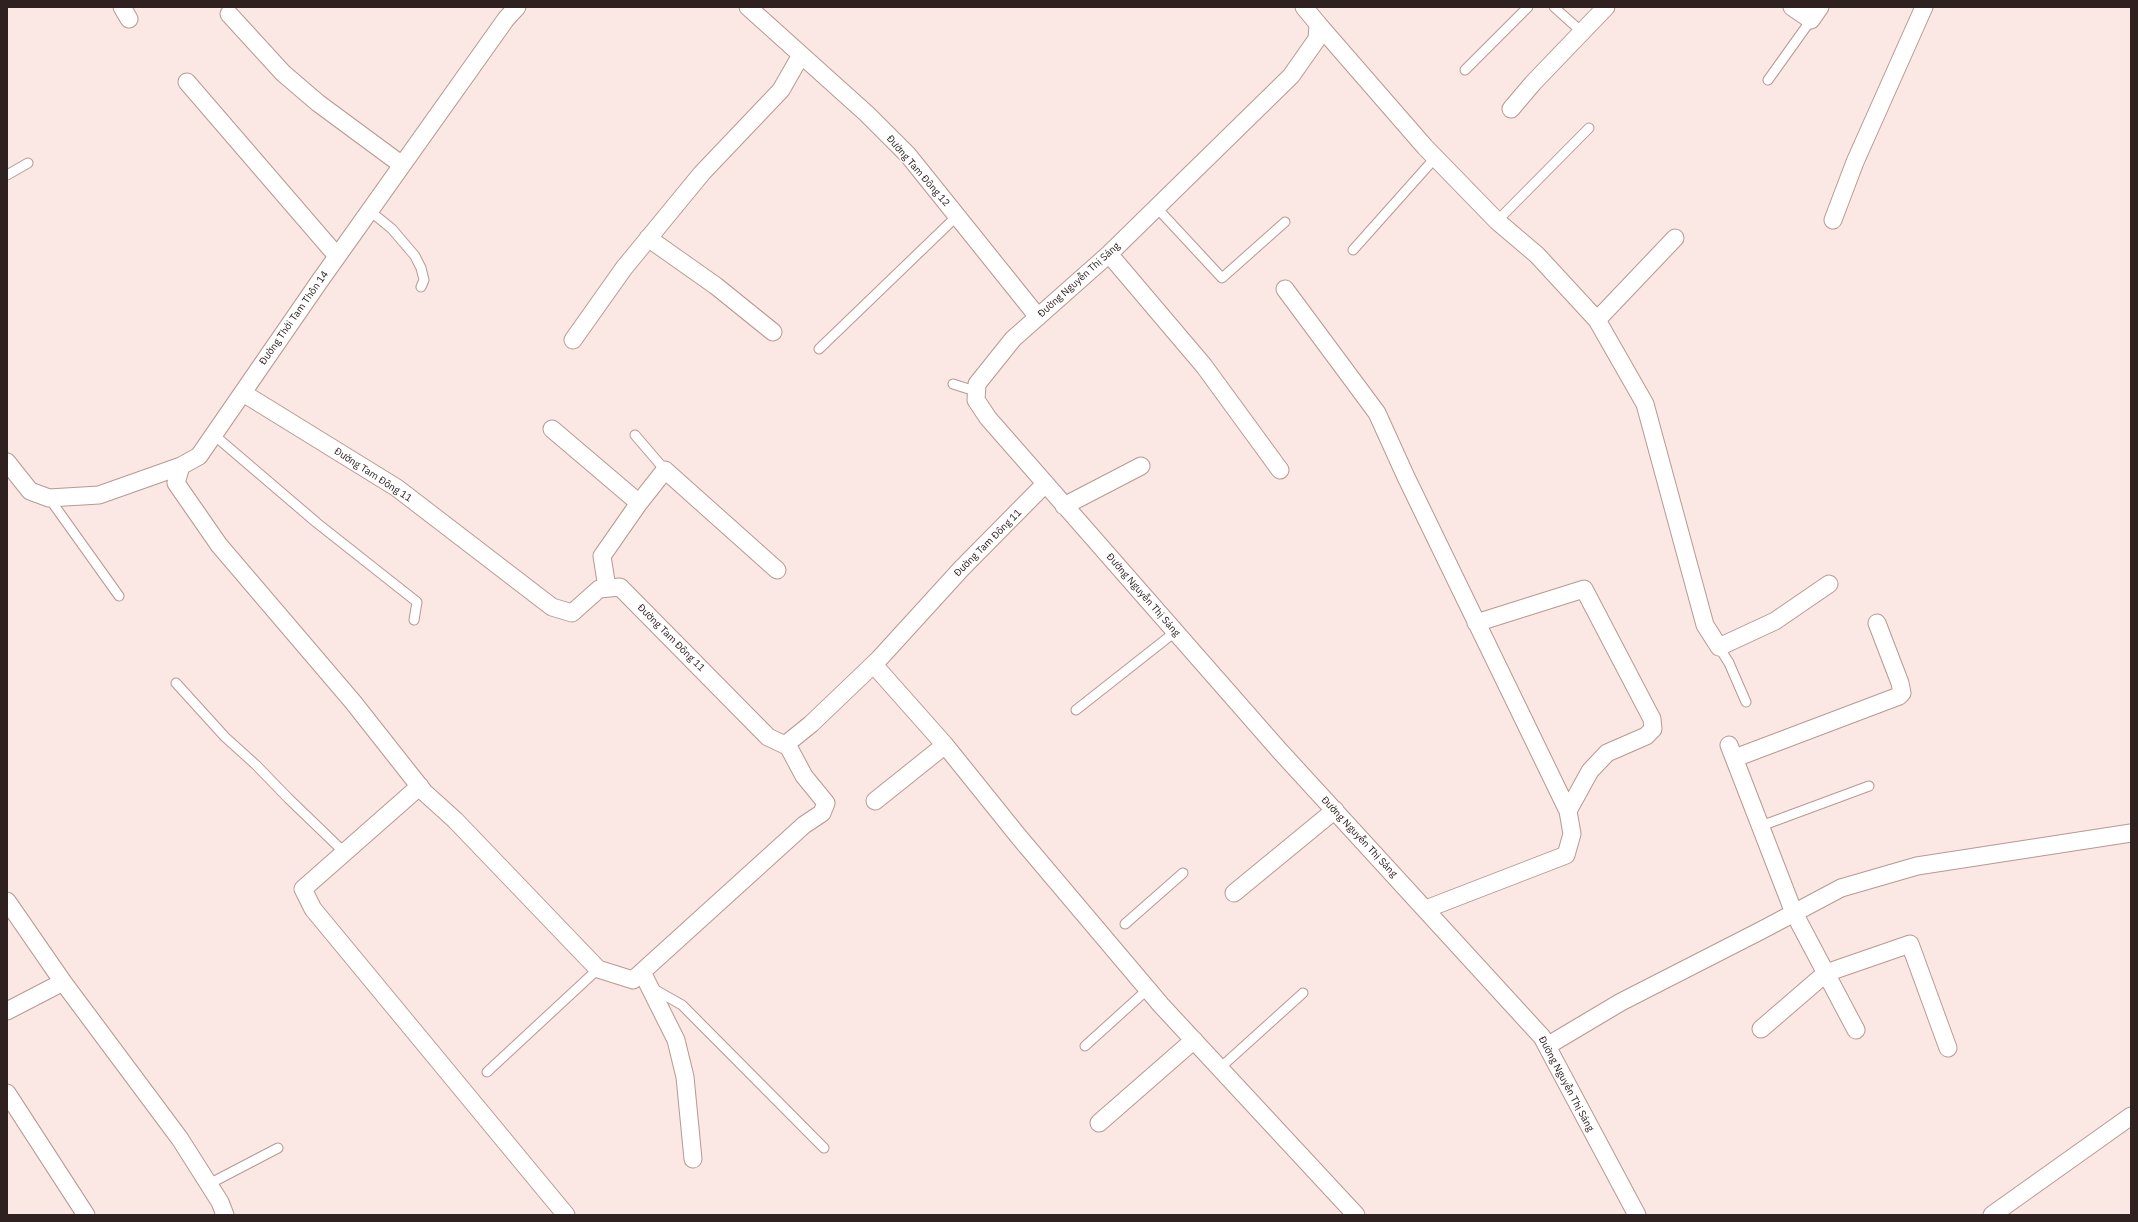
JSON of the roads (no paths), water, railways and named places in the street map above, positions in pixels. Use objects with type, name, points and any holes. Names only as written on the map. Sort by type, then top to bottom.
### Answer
[{"type":"street","name":"Đường Thới Tam Thôn 14","points":[[9,470],[30,491],[49,498],[99,495],[181,466],[199,456],[337,256],[506,18],[518,7]]},
{"type":"street","name":"Đường Tam Đông 12","points":[[748,7],[867,114],[908,155],[1038,317]]},
{"type":"street","points":[[1304,7],[1435,158],[1497,221],[1537,255],[1597,320],[1645,404],[1706,625],[1719,647],[1775,621],[1829,584]]},
{"type":"street","points":[[1511,109],[1533,83],[1583,33],[1606,7]]},
{"type":"street","points":[[1792,7],[1816,13]]},
{"type":"street","points":[[1833,220],[1855,162],[1925,7]]},
{"type":"street","points":[[229,14],[283,73],[318,103],[402,165]]},
{"type":"street","name":"Đường Nguyễn Thị Sáng","points":[[1318,24],[1317,39],[1291,76],[1109,254],[1013,339],[977,384],[975,391],[976,400],[988,418],[1175,632],[1537,1032],[1547,1046],[1637,1215]]},
{"type":"street","points":[[573,340],[624,268],[702,173],[781,90],[801,55]]},
{"type":"street","points":[[187,82],[337,256]]},
{"type":"street","points":[[648,238],[716,286],[773,332]]},
{"type":"street","points":[[1597,320],[1675,238]]},
{"type":"street","points":[[1109,254],[1204,366],[1280,470]]},
{"type":"street","points":[[1285,288],[1377,412],[1406,477],[1568,811],[1572,834],[1566,855],[1426,909]]},
{"type":"street","name":"Đường Tam Đông 11","points":[[243,393],[398,488],[552,607],[572,613],[599,589],[620,587],[768,737],[784,745],[811,724],[874,665],[962,568],[1046,484]]},
{"type":"street","points":[[552,429],[638,503]]},
{"type":"street","points":[[181,466],[176,482],[219,545],[353,702],[420,786],[598,969],[633,980],[646,979],[804,825],[822,813],[826,803],[804,776],[789,748],[784,745]]},
{"type":"street","points":[[1064,506],[1141,466]]},
{"type":"street","points":[[607,588],[602,556],[638,503],[665,470],[777,570]]},
{"type":"street","points":[[1476,623],[1584,589],[1652,720],[1653,729],[1646,736],[1607,753],[1590,771],[1568,811]]},
{"type":"street","points":[[1856,1030],[1794,913],[1732,751],[1899,696],[1902,693],[1900,683],[1878,623]]},
{"type":"street","points":[[874,665],[945,745],[1018,837],[1148,989],[1356,1215]]},
{"type":"street","points":[[875,801],[945,745]]},
{"type":"street","points":[[420,786],[303,889],[313,909],[566,1215]]},
{"type":"street","points":[[1234,893],[1335,810]]},
{"type":"street","points":[[1547,1046],[1621,1002],[1841,888],[1917,866],[2131,833]]},
{"type":"street","points":[[7,901],[63,982],[175,1133],[220,1202],[224,1215]]},
{"type":"street","points":[[1761,1029],[1826,973],[1910,944],[1948,1048]]},
{"type":"street","points":[[646,979],[676,1040],[683,1070],[693,1159]]},
{"type":"street","points":[[7,1011],[63,982]]},
{"type":"street","points":[[1099,1123],[1194,1040]]},
{"type":"street","points":[[7,1093],[86,1215]]},
{"type":"street","points":[[1992,1215],[2131,1116]]},
{"type":"lane","points":[[1465,70],[1528,7]]},
{"type":"lane","points":[[1554,7],[1583,33]]},
{"type":"lane","points":[[1768,80],[1816,13]]},
{"type":"lane","points":[[1497,221],[1589,128]]},
{"type":"lane","points":[[1353,250],[1435,158]]},
{"type":"lane","points":[[7,175],[28,163]]},
{"type":"lane","points":[[1157,208],[1222,278],[1285,222]]},
{"type":"lane","points":[[370,211],[397,234],[415,256],[421,268],[424,280],[421,287]]},
{"type":"lane","points":[[820,349],[957,216]]},
{"type":"lane","points":[[953,384],[975,391]]},
{"type":"lane","points":[[214,434],[317,523],[417,602],[414,620]]},
{"type":"lane","points":[[635,435],[665,470]]},
{"type":"lane","points":[[49,498],[119,596]]},
{"type":"lane","points":[[1076,710],[1175,632]]},
{"type":"lane","points":[[1719,647],[1729,664],[1746,702]]},
{"type":"lane","points":[[176,683],[225,737],[256,765],[344,852]]},
{"type":"lane","points":[[1761,826],[1869,786]]},
{"type":"lane","points":[[1125,924],[1183,873]]},
{"type":"lane","points":[[487,1072],[598,969]]},
{"type":"lane","points":[[646,979],[682,1005],[824,1148]]},
{"type":"lane","points":[[1085,1046],[1148,989]]},
{"type":"lane","points":[[1220,1068],[1303,994]]},
{"type":"lane","points":[[209,1184],[278,1148]]}]
